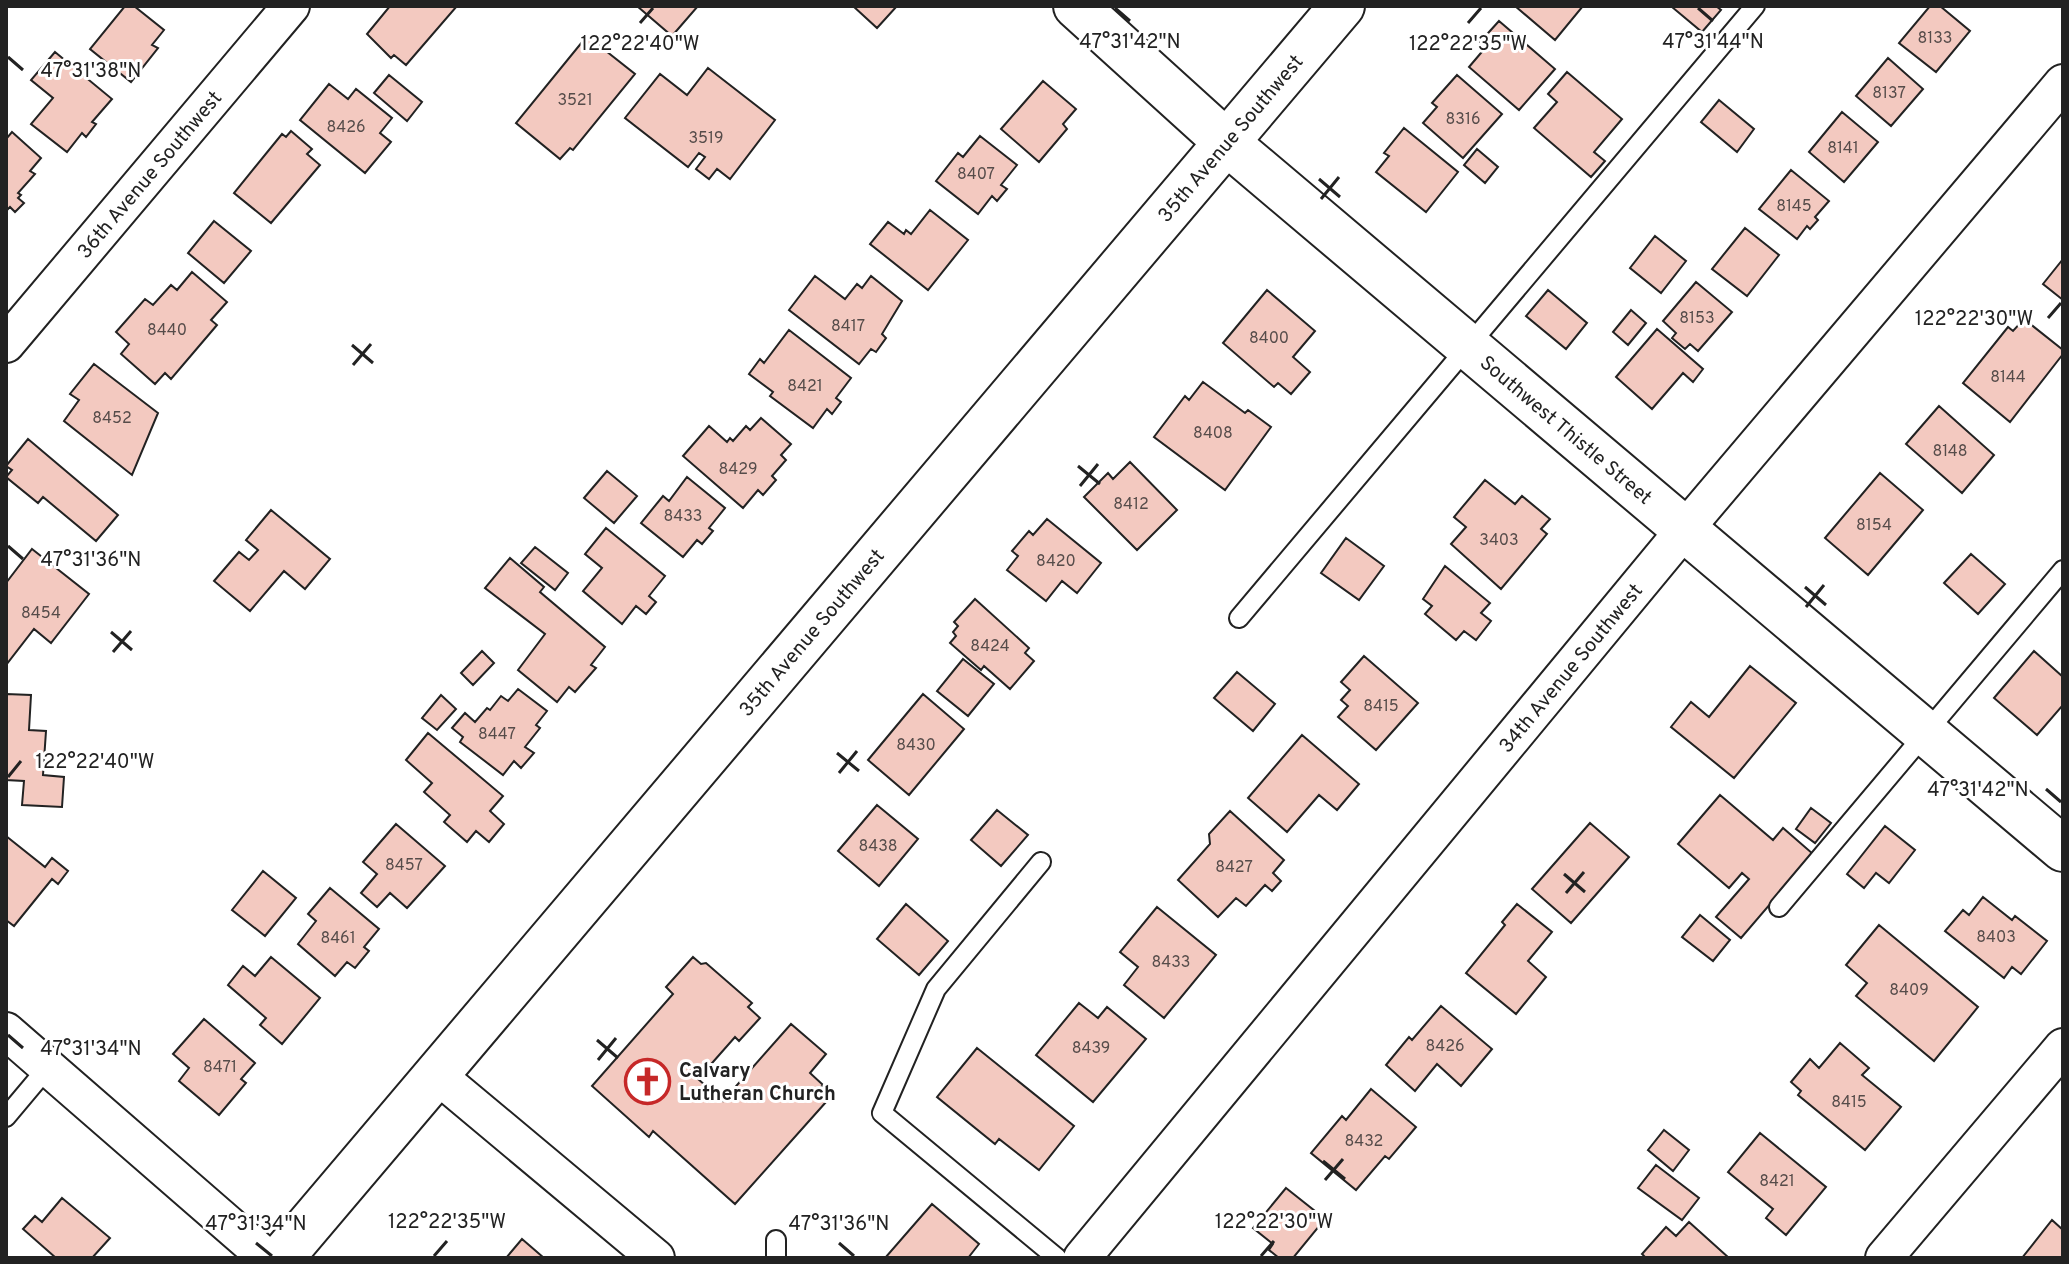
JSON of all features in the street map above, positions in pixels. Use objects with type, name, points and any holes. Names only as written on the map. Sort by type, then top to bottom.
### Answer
[{"type":"main road","name":"Southwest Thistle Street","points":[[1076,6],[1226,142],[2063,849]]},
{"type":"main road","name":"35th Avenue Southwest","points":[[281,1258],[1342,6]]},
{"type":"street","name":"36th Avenue Southwest","points":[[6,344],[291,6]]},
{"type":"street","name":"34th Avenue Southwest","points":[[1082,1258],[1685,529],[2063,83]]},
{"type":"street","points":[[6,1031],[267,1258]]},
{"type":"street","points":[[1884,1258],[2063,1047]]},
{"type":"street","points":[[437,1075],[656,1258]]},
{"type":"lane","points":[[1239,618],[1755,6]]},
{"type":"lane","points":[[1779,907],[2063,570]]},
{"type":"lane","points":[[1041,862],[936,989],[882,1113],[1057,1258]]},
{"type":"lane","points":[[6,1117],[48,1067]]},
{"type":"building","points":[[125,6],[134,6],[164,30],[152,45],[158,48],[131,82],[90,49]]},
{"type":"building","points":[[390,6],[457,6],[406,65],[394,55],[391,58],[367,34]]},
{"type":"building","points":[[637,6],[698,6],[672,36]]},
{"type":"building","points":[[853,6],[897,6],[877,28]]},
{"type":"building","points":[[1515,6],[1583,6],[1555,40]]},
{"type":"building","points":[[1716,6],[1721,10],[1702,32],[1672,7]]},
{"type":"building","points":[[1930,6],[1940,6],[1970,31],[1936,72],[1899,43]]},
{"type":"building","points":[[1499,21],[1555,69],[1519,110],[1469,67],[1486,47],[1480,42]]},
{"type":"building","points":[[587,36],[635,74],[573,150],[570,148],[560,159],[516,123]]},
{"type":"building","points":[[55,52],[112,99],[92,122],[96,124],[86,137],[82,133],[67,152],[31,124],[53,98],[31,80]]},
{"type":"building","points":[[1888,58],[1923,89],[1891,126],[1856,96]]},
{"type":"building","points":[[708,68],[775,120],[730,179],[717,169],[709,179],[696,169],[705,157],[699,153],[688,167],[625,118],[660,74],[687,95]]},
{"type":"building","points":[[1567,72],[1622,119],[1594,152],[1605,161],[1591,177],[1534,128],[1557,102],[1548,94]]},
{"type":"building","points":[[389,75],[422,102],[407,121],[374,93]]},
{"type":"building","points":[[1457,75],[1502,114],[1463,158],[1423,123],[1437,107],[1432,103]]},
{"type":"building","points":[[1043,81],[1076,109],[1063,124],[1067,129],[1039,162],[1001,129]]},
{"type":"building","points":[[329,84],[348,99],[356,89],[392,118],[380,133],[391,142],[365,173],[300,120]]},
{"type":"building","points":[[1719,100],[1754,129],[1737,152],[1701,122]]},
{"type":"building","points":[[1842,112],[1878,142],[1844,182],[1809,152]]},
{"type":"building","points":[[1404,128],[1458,172],[1426,212],[1376,172],[1389,156],[1384,153]]},
{"type":"building","points":[[291,131],[312,149],[307,154],[320,165],[271,223],[234,193],[282,134],[286,137]]},
{"type":"building","points":[[12,132],[41,158],[30,171],[35,174],[18,193],[21,195],[18,198],[24,203],[15,212],[10,207],[6,211],[6,139]]},
{"type":"building","points":[[980,136],[1017,165],[1001,185],[1007,189],[997,201],[992,196],[978,214],[936,181],[958,153],[963,157]]},
{"type":"building","points":[[1477,149],[1498,167],[1485,183],[1464,165]]},
{"type":"building","points":[[1791,170],[1829,201],[1815,217],[1818,220],[1810,229],[1807,226],[1797,239],[1759,209]]},
{"type":"building","points":[[930,210],[968,240],[928,290],[870,244],[888,222],[904,234],[906,230],[911,234]]},
{"type":"building","points":[[214,221],[251,251],[224,283],[188,253]]},
{"type":"building","points":[[1745,228],[1779,255],[1747,296],[1712,269]]},
{"type":"building","points":[[1655,236],[1686,261],[1661,293],[1630,268]]},
{"type":"building","points":[[2063,259],[2063,300],[2043,284]]},
{"type":"building","points":[[192,272],[227,302],[211,320],[217,325],[171,379],[165,373],[155,384],[121,354],[129,344],[116,332],[145,299],[153,305],[171,285],[177,290]]},
{"type":"building","points":[[815,276],[845,299],[857,284],[862,288],[871,276],[902,301],[882,334],[886,338],[876,352],[871,349],[859,364],[789,310]]},
{"type":"building","points":[[1696,282],[1732,312],[1698,351],[1690,344],[1685,349],[1672,338],[1676,333],[1663,321]]},
{"type":"building","points":[[1267,290],[1315,331],[1293,357],[1310,372],[1291,394],[1278,383],[1274,387],[1223,343]]},
{"type":"building","points":[[1548,290],[1587,323],[1566,349],[1526,316]]},
{"type":"building","points":[[1631,310],[1646,323],[1628,345],[1613,332]]},
{"type":"building","points":[[2024,319],[2063,350],[2063,354],[2010,422],[1963,383],[2008,327],[2013,331]]},
{"type":"building","points":[[1657,329],[1703,369],[1693,382],[1683,373],[1652,409],[1616,377]]},
{"type":"building","points":[[789,330],[851,378],[836,398],[841,402],[832,414],[827,409],[813,428],[770,396],[773,392],[749,374],[760,359],[764,363]]},
{"type":"building","points":[[94,364],[158,413],[132,475],[64,421],[79,400],[70,394]]},
{"type":"building","points":[[1203,382],[1245,413],[1248,410],[1271,427],[1225,490],[1154,437],[1185,396],[1189,400]]},
{"type":"building","points":[[1939,406],[1994,455],[1962,493],[1906,444]]},
{"type":"building","points":[[761,418],[791,444],[781,455],[786,460],[772,476],[776,480],[763,495],[758,490],[743,508],[683,456],[709,426],[727,442],[730,438],[733,441],[746,426],[750,430]]},
{"type":"building","points":[[28,439],[118,515],[96,541],[43,497],[38,503],[6,477],[12,470],[6,466]]},
{"type":"building","points":[[1130,462],[1177,510],[1137,550],[1084,497],[1108,473],[1113,479]]},
{"type":"building","points":[[607,471],[637,496],[614,523],[584,498]]},
{"type":"building","points":[[1880,473],[1923,510],[1868,575],[1825,538]]},
{"type":"building","points":[[687,477],[725,508],[709,528],[713,531],[702,544],[697,540],[683,557],[641,523],[663,496],[669,501]]},
{"type":"building","points":[[1485,480],[1515,504],[1522,496],[1550,519],[1541,529],[1547,534],[1501,589],[1451,544],[1466,527],[1454,517]]},
{"type":"building","points":[[271,510],[330,559],[305,589],[284,571],[250,611],[214,581],[239,552],[249,560],[258,550],[246,540]]},
{"type":"building","points":[[1047,519],[1101,563],[1077,593],[1062,581],[1046,601],[1007,570],[1018,556],[1012,551],[1029,531],[1033,535]]},
{"type":"building","points":[[606,528],[665,576],[649,596],[656,602],[646,614],[636,606],[622,624],[583,591],[602,568],[585,554]]},
{"type":"building","points":[[1346,538],[1384,566],[1359,600],[1321,573]]},
{"type":"building","points":[[535,547],[568,573],[555,590],[521,563]]},
{"type":"building","points":[[32,549],[89,594],[51,643],[34,629],[6,665],[6,583]]},
{"type":"building","points":[[1971,554],[2005,584],[1978,614],[1944,583]]},
{"type":"building","points":[[510,558],[544,587],[540,592],[605,647],[591,665],[596,668],[575,692],[569,687],[557,702],[518,670],[545,634],[485,588]]},
{"type":"building","points":[[1445,566],[1490,603],[1481,613],[1491,621],[1476,640],[1464,631],[1456,640],[1425,614],[1432,606],[1423,599]]},
{"type":"building","points":[[975,599],[1029,648],[1025,653],[1034,661],[1010,689],[984,666],[981,670],[950,643],[956,636],[953,632],[958,626],[954,622]]},
{"type":"building","points":[[482,651],[494,663],[473,685],[461,673]]},
{"type":"building","points":[[2034,651],[2063,677],[2063,705],[2037,735],[1994,698]]},
{"type":"building","points":[[1364,656],[1418,703],[1376,750],[1338,717],[1348,706],[1341,700],[1350,690],[1341,682]]},
{"type":"building","points":[[963,659],[994,684],[968,716],[937,691]]},
{"type":"building","points":[[1750,666],[1796,703],[1734,778],[1671,727],[1691,702],[1709,717]]},
{"type":"building","points":[[1237,672],[1275,704],[1253,731],[1214,698]]},
{"type":"building","points":[[518,689],[547,711],[536,725],[540,728],[525,747],[534,753],[521,768],[514,761],[503,775],[460,742],[463,737],[452,728],[465,713],[475,722],[501,696],[508,701]]},
{"type":"building","points":[[6,694],[31,695],[29,730],[46,731],[43,775],[64,777],[62,807],[22,805],[24,781],[6,780]]},
{"type":"building","points":[[923,694],[964,729],[909,795],[868,760]]},
{"type":"building","points":[[441,695],[456,709],[437,730],[422,718]]},
{"type":"building","points":[[428,733],[503,796],[490,811],[504,824],[489,842],[476,831],[467,842],[444,822],[450,815],[424,792],[432,783],[406,760]]},
{"type":"building","points":[[1302,735],[1359,784],[1337,810],[1319,795],[1287,832],[1248,798]]},
{"type":"building","points":[[1720,795],[1773,840],[1783,828],[1813,854],[1741,938],[1716,917],[1749,879],[1742,873],[1729,888],[1678,844]]},
{"type":"building","points":[[877,805],[918,839],[879,886],[838,851]]},
{"type":"building","points":[[1811,808],[1831,823],[1815,843],[1796,829]]},
{"type":"building","points":[[997,810],[1028,835],[1001,866],[971,840]]},
{"type":"building","points":[[1230,811],[1284,860],[1273,873],[1281,881],[1272,891],[1265,885],[1246,906],[1236,898],[1218,917],[1178,880],[1210,844],[1209,834]]},
{"type":"building","points":[[1590,823],[1629,857],[1571,923],[1532,889]]},
{"type":"building","points":[[396,824],[445,866],[407,908],[390,893],[377,907],[361,893],[377,874],[363,862]]},
{"type":"building","points":[[1885,826],[1915,850],[1889,883],[1876,873],[1864,888],[1847,874]]},
{"type":"building","points":[[6,836],[45,867],[52,858],[68,871],[58,884],[52,879],[14,926],[6,920]]},
{"type":"building","points":[[263,871],[296,898],[265,936],[232,910]]},
{"type":"building","points":[[330,888],[379,929],[364,947],[369,951],[355,968],[347,962],[335,976],[298,944],[316,921],[308,914]]},
{"type":"building","points":[[1983,897],[2012,920],[2015,916],[2047,941],[2021,974],[2012,967],[2004,978],[1945,931],[1963,910],[1969,915]]},
{"type":"building","points":[[906,904],[948,941],[919,975],[877,939]]},
{"type":"building","points":[[1517,904],[1552,932],[1528,961],[1546,977],[1516,1014],[1466,973],[1505,925],[1502,922]]},
{"type":"building","points":[[1157,907],[1216,955],[1164,1018],[1124,985],[1138,967],[1120,952]]},
{"type":"building","points":[[1700,915],[1730,940],[1713,961],[1682,937]]},
{"type":"building","points":[[1879,925],[1978,1007],[1934,1061],[1856,996],[1867,983],[1846,965]]},
{"type":"building","points":[[271,957],[320,998],[282,1044],[260,1025],[266,1018],[228,985],[243,966],[255,976]]},
{"type":"building","name":"Calvary Lutheran Church","points":[[693,957],[701,964],[706,963],[752,1003],[748,1007],[760,1018],[739,1041],[735,1037],[698,1079],[723,1101],[791,1024],[826,1054],[810,1073],[823,1085],[815,1093],[826,1102],[735,1204],[653,1131],[649,1137],[592,1086],[673,994],[666,987]]},
{"type":"building","points":[[1079,1003],[1098,1018],[1107,1007],[1146,1039],[1093,1102],[1036,1055]]},
{"type":"building","points":[[1441,1006],[1492,1049],[1461,1086],[1437,1064],[1415,1091],[1386,1065]]},
{"type":"building","points":[[204,1019],[255,1063],[241,1079],[246,1083],[219,1115],[179,1081],[189,1068],[173,1054]]},
{"type":"building","points":[[1840,1043],[1869,1068],[1862,1075],[1901,1107],[1865,1150],[1798,1095],[1801,1091],[1791,1082],[1810,1059],[1819,1068]]},
{"type":"building","points":[[977,1048],[1074,1126],[1039,1170],[999,1139],[995,1144],[937,1097]]},
{"type":"building","points":[[1371,1089],[1416,1127],[1389,1159],[1385,1156],[1356,1190],[1311,1153],[1342,1116],[1346,1120]]},
{"type":"building","points":[[1664,1130],[1689,1150],[1673,1171],[1648,1150]]},
{"type":"building","points":[[1760,1133],[1826,1187],[1786,1235],[1766,1218],[1773,1209],[1728,1172]]},
{"type":"building","points":[[1656,1165],[1699,1198],[1682,1220],[1638,1188]]},
{"type":"building","points":[[1286,1188],[1325,1219],[1293,1258],[1279,1258],[1269,1250],[1273,1244],[1253,1228]]},
{"type":"building","points":[[62,1198],[110,1238],[92,1258],[56,1258],[23,1229],[35,1216],[42,1222]]},
{"type":"building","points":[[932,1204],[979,1244],[968,1258],[885,1258]]},
{"type":"building","points":[[2052,1220],[2063,1230],[2063,1258],[2022,1258]]},
{"type":"building","points":[[1689,1222],[1729,1258],[1646,1258],[1642,1254],[1666,1227],[1676,1236]]},
{"type":"building","points":[[522,1239],[544,1258],[506,1258]]},
{"type":"place","name":"Calvary Lutheran Church","points":[[648,1082]]}]
